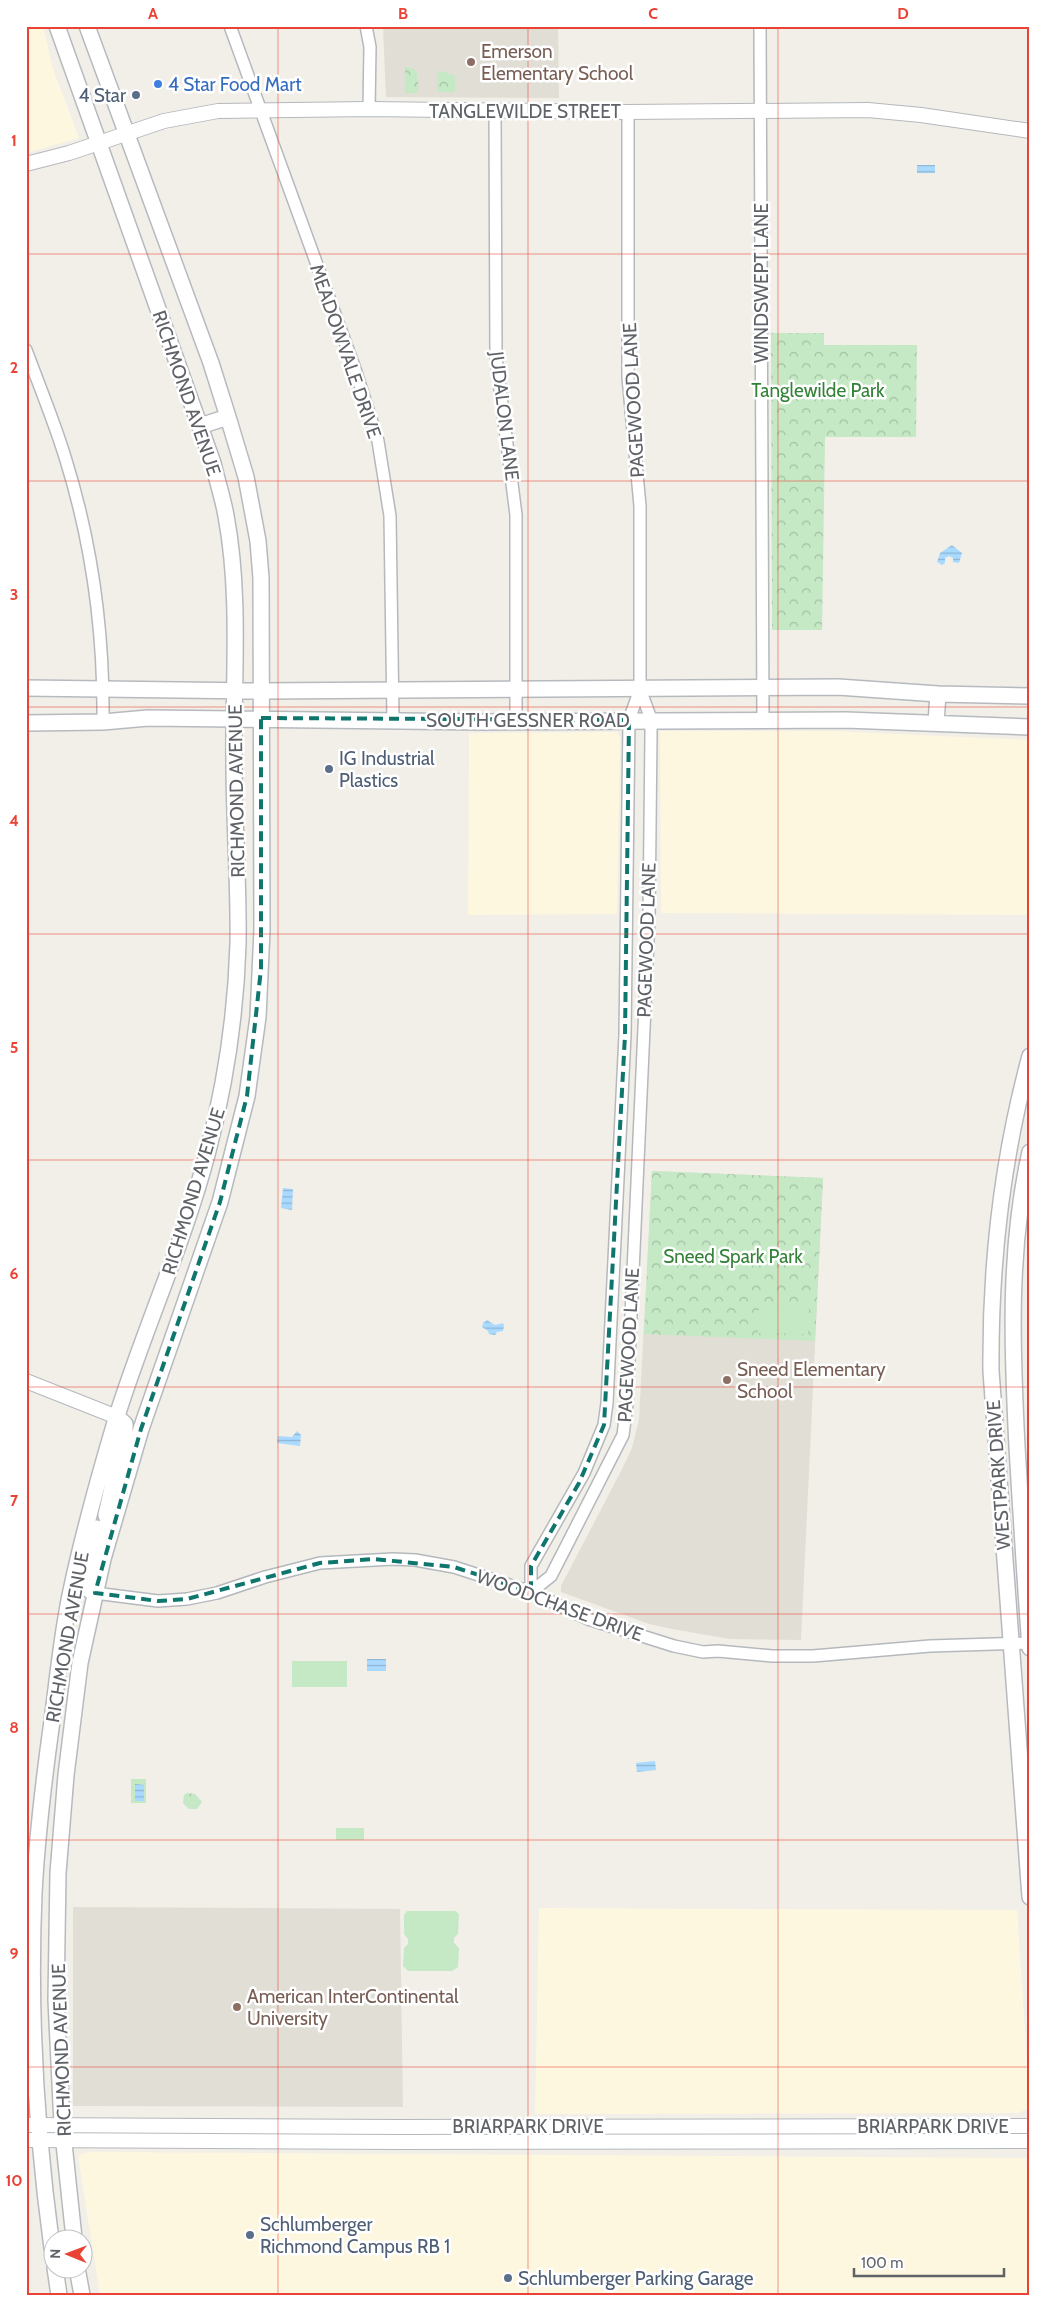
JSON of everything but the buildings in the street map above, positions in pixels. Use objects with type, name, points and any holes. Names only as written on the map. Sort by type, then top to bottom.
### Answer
[{"type":"main road","name":"RICHMOND AVENUE","points":[[49,2228],[32,2133],[34,1892],[45,1772],[66,1615],[72,1585],[117,1417],[174,1258],[205,1162],[220,1100],[238,949],[233,589],[226,519],[213,463],[58,26]]},
{"type":"main road","name":"RICHMOND AVENUE","points":[[73,2228],[57,2057],[57,1951],[58,1873],[66,1775],[80,1662],[111,1530],[141,1428],[220,1202],[247,1096],[258,1017],[263,898],[261,578],[258,541],[246,477],[211,362],[87,26]]},
{"type":"main road","points":[[200,426],[228,417]]},
{"type":"main road","name":"SOUTH GESSNER ROAD","points":[[26,688],[262,691],[838,687],[938,694],[1030,696]]},
{"type":"main road","points":[[936,723],[938,694]]},
{"type":"main road","name":"SOUTH GESSNER ROAD","points":[[26,723],[103,722],[148,718],[516,722],[846,720],[1030,727]]},
{"type":"main road","points":[[238,890],[263,898]]},
{"type":"main road","name":"WESTPARK DRIVE","points":[[1030,1056],[1000,1193],[990,1330],[991,1372],[1011,1644],[1026,1802],[1030,1898]]},
{"type":"main road","name":"WESTPARK DRIVE","points":[[1030,1152],[1021,1191],[1012,1281],[1013,1369],[1030,1648]]},
{"type":"main road","points":[[174,1258],[199,1262]]},
{"type":"main road","points":[[111,1530],[106,1515],[125,1430],[125,1424],[117,1417]]},
{"type":"main road","points":[[95,1498],[98,1519],[97,1530],[86,1583],[89,1590],[95,1593]]},
{"type":"main road","points":[[45,1772],[66,1775]]},
{"type":"main road","points":[[34,1956],[57,1951]]},
{"type":"main road","points":[[57,2278],[59,2295]]},
{"type":"main road","points":[[79,2278],[82,2295]]},
{"type":"street","name":"MEADOWVALE DRIVE","points":[[230,26],[355,368],[378,441],[390,516],[393,720]]},
{"type":"street","points":[[366,26],[370,47],[369,109]]},
{"type":"street","name":"WINDSWEPT LANE","points":[[760,26],[763,720]]},
{"type":"street","name":"TANGLEWILDE STREET","points":[[26,164],[189,115],[218,111],[369,109],[628,112],[875,111],[921,114],[1030,131]]},
{"type":"street","name":"JUDALON LANE","points":[[495,111],[496,351],[516,515],[516,722]]},
{"type":"street","name":"PAGEWOOD LANE","points":[[531,1592],[551,1576],[623,1436],[627,1404],[643,1026],[647,973],[651,720],[640,689],[640,506],[628,377],[628,112]]},
{"type":"street","points":[[26,350],[65,457],[88,544],[100,621],[104,688],[103,722]]},
{"type":"street","name":"PAGEWOOD LANE","points":[[531,1592],[531,1566],[584,1473],[604,1425],[607,1403],[625,1035],[629,720],[640,689]]},
{"type":"street","points":[[26,1381],[117,1417]]},
{"type":"street","name":"WOODCHASE DRIVE","points":[[95,1593],[158,1601],[187,1599],[217,1593],[265,1577],[320,1563],[373,1558],[415,1560],[454,1567],[531,1592],[588,1619],[703,1652],[718,1651],[772,1656],[813,1656],[930,1646],[1030,1643]]},
{"type":"street","name":"BRIARPARK DRIVE","points":[[32,2133],[62,2125],[390,2127],[1030,2126]]},
{"type":"street","name":"BRIARPARK DRIVE","points":[[32,2133],[64,2140],[1030,2141]]},
{"type":"highlighted area","points":[[261,718],[629,720],[625,1035],[604,1425],[579,1483],[531,1566],[531,1592],[454,1567],[373,1559],[320,1563],[187,1599],[158,1601],[95,1593],[141,1429],[220,1202],[247,1096],[261,969]]},
{"type":"shaded area","points":[[26,26],[43,26],[53,69],[79,138],[26,153]]},
{"type":"shaded area","name":"Emerson Elementary School","points":[[383,26],[558,26],[559,98],[386,97]]},
{"type":"shaded area","points":[[660,731],[830,731],[1030,740],[1030,915],[661,913]]},
{"type":"shaded area","points":[[617,732],[620,737],[617,914],[468,915],[469,733]]},
{"type":"shaded area","name":"Sneed Elementary School","points":[[652,1171],[823,1178],[801,1640],[729,1639],[667,1628],[649,1624],[561,1592],[561,1586],[632,1448],[639,1419]]},
{"type":"shaded area","name":"American InterContinental University","points":[[73,1907],[400,1909],[403,2107],[73,2106]]},
{"type":"shaded area","points":[[539,1908],[1017,1910],[1030,2107],[1019,2113],[535,2114]]},
{"type":"shaded area","points":[[88,2152],[1026,2158],[1030,2205],[1030,2295],[100,2295],[92,2244],[92,2228],[89,2228],[78,2156]]},
{"type":"green space","points":[[405,67],[414,69],[418,75],[418,93],[405,93]]},
{"type":"green space","points":[[442,71],[455,76],[455,92],[437,92],[438,72]]},
{"type":"green space","name":"Tanglewilde Park","points":[[771,333],[824,333],[824,345],[917,345],[916,437],[825,437],[822,630],[772,630]]},
{"type":"green space","name":"Sneed Spark Park","points":[[652,1171],[823,1178],[815,1341],[644,1334]]},
{"type":"green space","points":[[759,1305],[809,1306],[808,1334],[758,1333]]},
{"type":"green space","points":[[292,1661],[347,1661],[347,1687],[292,1687]]},
{"type":"green space","points":[[131,1779],[146,1779],[146,1803],[131,1803]]},
{"type":"green space","points":[[187,1793],[195,1794],[202,1802],[197,1809],[189,1809],[183,1803],[184,1795]]},
{"type":"green space","points":[[336,1828],[364,1828],[364,1840],[336,1840]]},
{"type":"green space","points":[[407,1911],[455,1911],[459,1914],[458,1934],[454,1938],[454,1943],[459,1948],[458,1967],[452,1971],[408,1971],[403,1966],[404,1948],[408,1944],[408,1939],[404,1934],[404,1915]]},
{"type":"water","points":[[917,165],[935,165],[935,173],[917,173]]},
{"type":"water","points":[[952,545],[962,553],[959,563],[953,562],[953,558],[949,556],[945,558],[945,563],[942,565],[937,562],[940,553]]},
{"type":"water","points":[[283,1188],[293,1189],[292,1210],[281,1208]]},
{"type":"water","points":[[487,1320],[495,1325],[503,1323],[503,1331],[497,1332],[495,1335],[489,1334],[482,1327],[483,1323]]},
{"type":"water","points":[[297,1431],[301,1435],[300,1446],[277,1443],[278,1436],[292,1437]]},
{"type":"water","points":[[367,1659],[386,1659],[386,1671],[367,1671]]},
{"type":"water","points":[[655,1761],[656,1770],[637,1772],[636,1763]]},
{"type":"water","points":[[135,1784],[144,1785],[144,1801],[135,1801]]},
{"type":"place","name":"Emerson Elementary School","points":[[471,62]]},
{"type":"place","name":"4 Star Food Mart","points":[[158,84]]},
{"type":"place","name":"4 Star","points":[[136,95]]},
{"type":"place","name":"IG Industrial Plastics","points":[[329,769]]},
{"type":"place","name":"Sneed Elementary School","points":[[727,1380]]},
{"type":"place","name":"American InterContinental University","points":[[237,2007]]},
{"type":"place","name":"Schlumberger Richmond Campus RB 1","points":[[250,2235]]},
{"type":"place","name":"Schlumberger Parking Garage","points":[[508,2278]]}]
